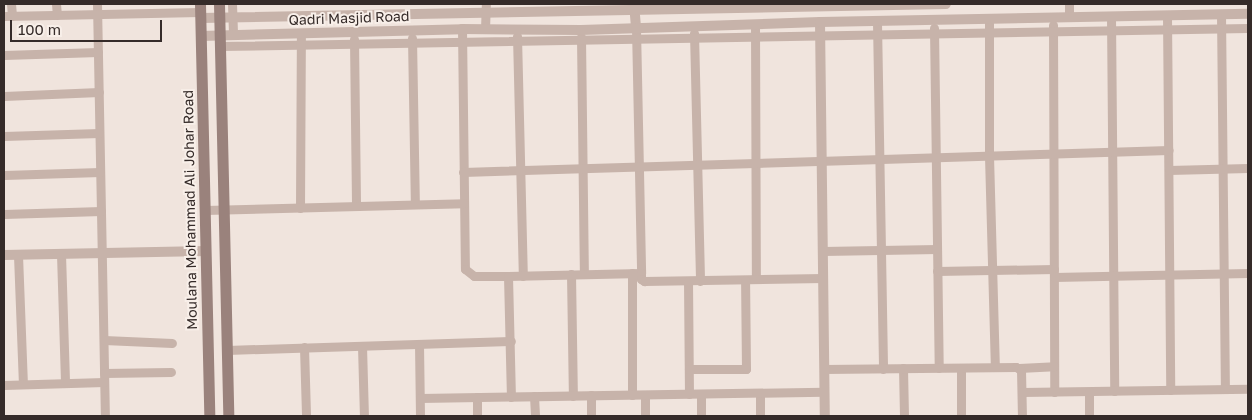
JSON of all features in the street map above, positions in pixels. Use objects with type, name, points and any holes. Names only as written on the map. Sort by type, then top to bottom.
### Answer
[{"type":"main road","points":[[219,4],[228,416]]},
{"type":"main road","name":"Moulana Mohammad Ali Johar Road","points":[[200,11],[209,416]]},
{"type":"street","points":[[12,4],[8,16],[200,11]]},
{"type":"street","points":[[56,4],[57,15]]},
{"type":"street","points":[[97,4],[105,416]]},
{"type":"street","points":[[232,4],[233,35]]},
{"type":"street","points":[[909,4],[909,20]]},
{"type":"street","name":"Qadri Masjid Road","points":[[200,11],[219,18],[486,8],[946,4]]},
{"type":"street","points":[[1069,4],[1069,17]]},
{"type":"street","points":[[632,395],[640,167],[637,40],[634,6]]},
{"type":"street","points":[[485,29],[486,8]]},
{"type":"street","points":[[1221,14],[1225,389]]},
{"type":"street","name":"Qadri Masjid Road","points":[[201,36],[220,41],[233,35],[411,30],[581,30],[820,22],[1248,14]]},
{"type":"street","points":[[1167,16],[1170,390]]},
{"type":"street","points":[[1053,17],[1054,392]]},
{"type":"street","points":[[1111,17],[1114,391]]},
{"type":"street","points":[[989,19],[989,156],[995,367]]},
{"type":"street","points":[[934,20],[938,368]]},
{"type":"street","points":[[820,22],[825,416]]},
{"type":"street","points":[[877,22],[883,369]]},
{"type":"street","points":[[755,24],[756,279]]},
{"type":"street","points":[[694,26],[700,280]]},
{"type":"street","points":[[220,41],[300,46],[1248,28]]},
{"type":"street","points":[[462,29],[465,269],[474,276],[636,273]]},
{"type":"street","points":[[517,29],[523,276]]},
{"type":"street","points":[[411,30],[415,204]]},
{"type":"street","points":[[581,30],[584,274]]},
{"type":"street","points":[[354,32],[356,206]]},
{"type":"street","points":[[300,208],[300,46],[302,34]]},
{"type":"street","points":[[4,56],[98,52]]},
{"type":"street","points":[[4,96],[98,92]]},
{"type":"street","points":[[4,136],[99,133]]},
{"type":"street","points":[[463,172],[1169,150]]},
{"type":"street","points":[[1169,170],[1248,168]]},
{"type":"street","points":[[4,174],[100,172]]},
{"type":"street","points":[[205,210],[464,203]]},
{"type":"street","points":[[4,214],[101,211]]},
{"type":"street","points":[[823,251],[937,249]]},
{"type":"street","points":[[4,255],[206,251]]},
{"type":"street","points":[[61,254],[65,383]]},
{"type":"street","points":[[18,255],[22,384]]},
{"type":"street","points":[[937,271],[992,270],[1112,276],[1248,273]]},
{"type":"street","points":[[636,273],[644,281],[823,278]]},
{"type":"street","points":[[571,274],[573,396]]},
{"type":"street","points":[[508,276],[511,397]]},
{"type":"street","points":[[689,369],[746,369],[746,280]]},
{"type":"street","points":[[688,281],[689,394]]},
{"type":"street","points":[[104,340],[172,343]]},
{"type":"street","points":[[226,350],[511,341]]},
{"type":"street","points":[[419,344],[420,416]]},
{"type":"street","points":[[362,346],[364,416]]},
{"type":"street","points":[[304,347],[306,416]]},
{"type":"street","points":[[824,369],[1019,368],[1054,366]]},
{"type":"street","points":[[903,368],[904,416]]},
{"type":"street","points":[[961,368],[961,416]]},
{"type":"street","points":[[1019,368],[1022,416]]},
{"type":"street","points":[[4,385],[65,383],[104,377],[171,372]]},
{"type":"street","points":[[1022,392],[1248,389]]},
{"type":"street","points":[[420,398],[824,392]]},
{"type":"street","points":[[1089,392],[1090,416]]},
{"type":"street","points":[[760,393],[760,416]]},
{"type":"street","points":[[701,394],[701,416]]},
{"type":"street","points":[[645,395],[645,416]]},
{"type":"street","points":[[534,396],[535,416]]},
{"type":"street","points":[[591,396],[591,416]]},
{"type":"street","points":[[477,397],[477,416]]}]
